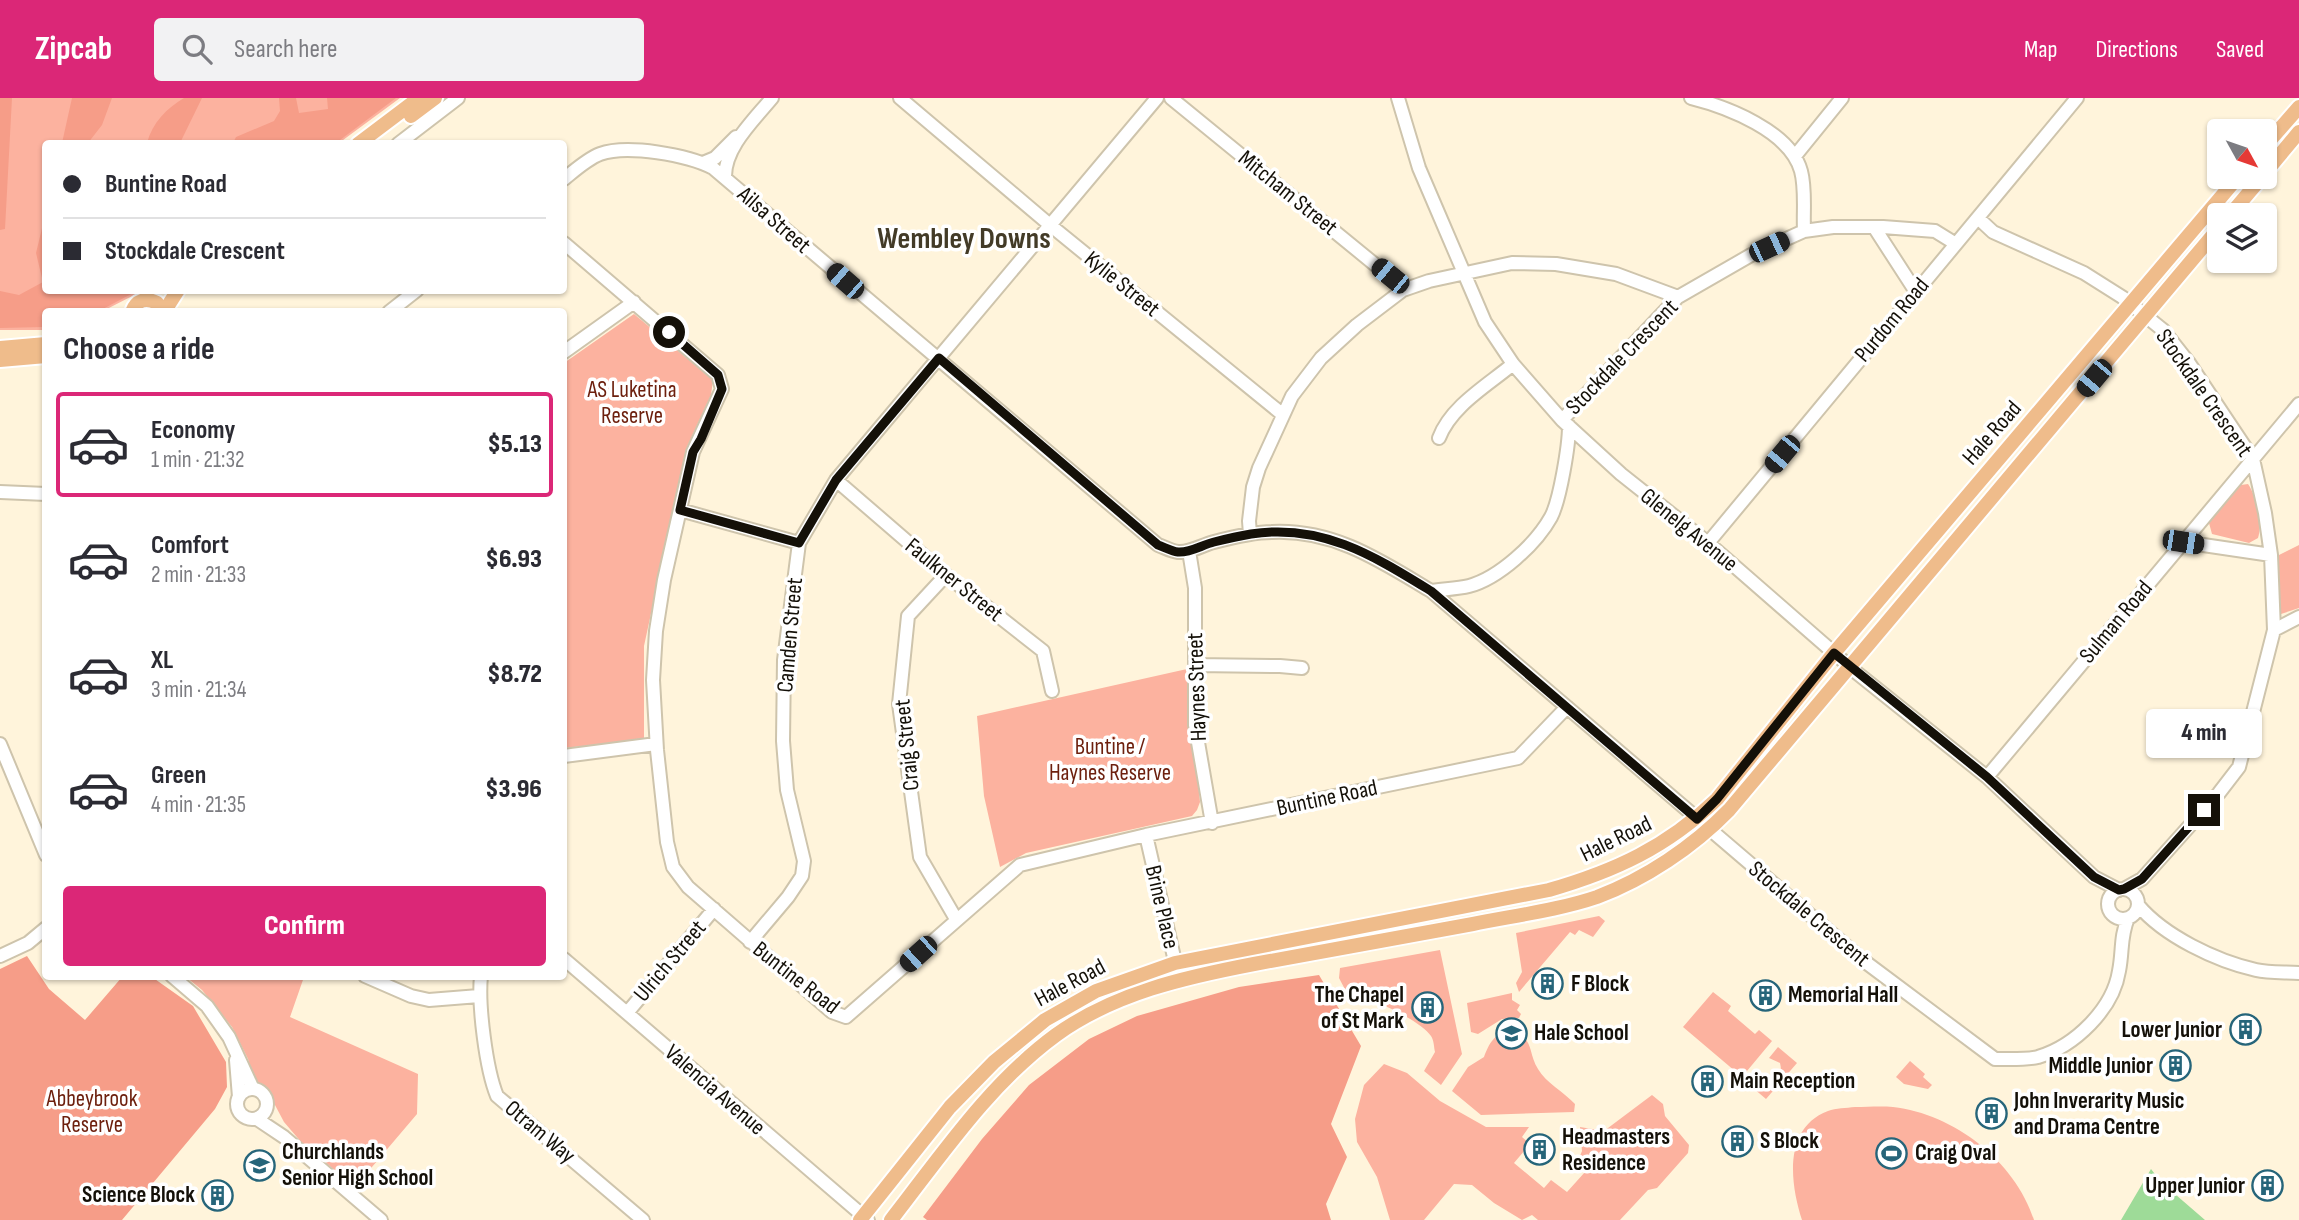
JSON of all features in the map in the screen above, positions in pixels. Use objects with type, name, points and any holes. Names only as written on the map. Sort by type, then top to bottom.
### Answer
[{"type":"main road","points":[[366,140],[413,117],[419,98]]},
{"type":"main road","points":[[380,140],[435,98]]},
{"type":"main road","points":[[2277,132],[2299,107]]},
{"type":"main road","points":[[2277,158],[2299,132]]},
{"type":"main road","name":"Hale Road","points":[[864,1219],[950,1107],[994,1062],[1045,1020],[1096,991],[1175,963],[1549,890],[1592,878],[1627,863],[1697,819],[1717,799],[1834,653],[2228,189]]},
{"type":"main road","points":[[2240,203],[2251,189]]},
{"type":"main road","name":"Hale Road","points":[[891,1220],[1010,1075],[1057,1035],[1102,1009],[1179,979],[1514,916],[1597,897],[1668,860],[1709,831],[2207,242]]},
{"type":"main road","points":[[135,308],[138,303],[151,300],[159,294]]},
{"type":"main road","points":[[151,300],[160,308]]},
{"type":"main road","points":[[0,348],[42,344]]},
{"type":"main road","points":[[0,359],[42,356]]},
{"type":"street","points":[[400,140],[413,117],[458,98]]},
{"type":"street","points":[[725,178],[725,163],[742,133],[772,98]]},
{"type":"street","name":"Kylie Street","points":[[900,98],[1050,225],[1282,414]]},
{"type":"street","name":"Camden Street","points":[[750,942],[802,876],[804,861],[787,790],[783,741],[784,660],[799,543],[836,480],[1157,98]]},
{"type":"street","name":"Mitcham Street","points":[[1171,98],[1404,290]]},
{"type":"street","name":"Glenelg Avenue","points":[[1398,98],[1419,168],[1485,322],[1513,364],[1565,423],[1621,474],[1708,542],[1850,667],[1987,777],[2094,877],[2109,901],[2110,911],[2114,916],[2151,921],[2217,957],[2257,970],[2299,973]]},
{"type":"street","points":[[1691,98],[1716,104],[1742,115],[1772,134],[1795,156],[1801,173],[1804,230]]},
{"type":"street","points":[[1795,156],[1842,98]]},
{"type":"street","name":"Purdom Road","points":[[1708,542],[2077,98]]},
{"type":"street","points":[[703,163],[715,158],[742,133]]},
{"type":"street","name":"Ailsa Street","points":[[567,177],[600,154],[634,151],[690,158],[703,163],[725,178],[1158,545],[1176,552],[1189,551]]},
{"type":"street","name":"Stockdale Crescent","points":[[1978,218],[1993,232],[2084,273],[2163,330],[2189,363],[2253,459],[2271,555],[2274,630],[2239,767],[2129,895]]},
{"type":"street","points":[[1874,227],[1916,292]]},
{"type":"street","name":"Stockdale Crescent","points":[[1431,591],[1470,586],[1502,571],[1528,546],[1551,516],[1569,441],[1565,423],[1678,297],[1751,255],[1804,230],[1874,227],[1935,231],[1956,244]]},
{"type":"street","name":"Buntine Road","points":[[567,245],[718,375],[722,389],[693,452],[656,631],[653,680],[656,744],[667,842],[673,867],[688,887],[832,1012],[846,1017],[1020,865],[1146,835],[1518,758],[1567,707]]},
{"type":"street","points":[[1250,534],[1253,487],[1282,414],[1292,396],[1321,358],[1357,325],[1404,290],[1464,272],[1511,263],[1556,264],[1616,274],[1678,297]]},
{"type":"street","points":[[394,308],[412,294]]},
{"type":"street","points":[[567,350],[635,302]]},
{"type":"street","points":[[1439,438],[1444,424],[1513,364]]},
{"type":"street","name":"Sulman Road","points":[[1987,777],[2299,404]]},
{"type":"street","name":"Faulkner Street","points":[[836,480],[946,575],[1043,651],[1052,691]]},
{"type":"street","points":[[0,492],[42,494]]},
{"type":"street","points":[[680,510],[799,543]]},
{"type":"street","name":"Stockdale Crescent","points":[[1189,551],[1250,534],[1296,533],[1345,544],[1370,554],[1431,591],[1864,961],[1995,1059],[2037,1057],[2068,1044],[2095,1019],[2109,1000],[2119,972],[2122,933],[2129,918]]},
{"type":"street","points":[[2183,542],[2271,555]]},
{"type":"street","name":"Haynes Street","points":[[1189,551],[1195,588],[1195,725],[1212,822]]},
{"type":"street","name":"Craig Street","points":[[946,575],[908,617],[899,704],[920,857],[956,919]]},
{"type":"street","points":[[2274,630],[2299,617]]},
{"type":"street","points":[[1195,665],[1301,668]]},
{"type":"street","points":[[0,744],[42,845]]},
{"type":"street","points":[[567,756],[656,744]]},
{"type":"street","name":"Brine Place","points":[[1146,835],[1179,979]]},
{"type":"street","name":"Glenelg Avenue","points":[[2094,877],[2129,895],[2151,921]]},
{"type":"street","points":[[2109,901],[2113,893],[2129,895],[2137,911],[2129,918]]},
{"type":"street","name":"Ulrich Street","points":[[627,1013],[714,909]]},
{"type":"street","name":"Stockdale Crescent","points":[[2114,916],[2122,933]]},
{"type":"street","points":[[0,956],[28,943],[42,931]]},
{"type":"street","name":"Valencia Avenue","points":[[567,961],[864,1219]]},
{"type":"street","points":[[177,980],[207,1006],[229,1037],[253,1089],[263,1094],[267,1108],[284,1137]]},
{"type":"street","points":[[374,980],[411,996],[429,1000],[479,996]]},
{"type":"street","name":"Otram Way","points":[[481,980],[479,996],[490,1078],[497,1096],[643,1220]]},
{"type":"street","points":[[237,1056],[238,1111],[247,1119],[257,1119],[284,1137],[381,1220]]},
{"type":"street","points":[[239,1097],[245,1091],[253,1089]]},
{"type":"street","points":[[257,1119],[267,1108]]},
{"type":"green space","points":[[0,98],[400,98],[343,140],[42,140],[42,294],[136,294],[109,308],[42,308],[42,330],[0,330]]},
{"type":"green space","points":[[0,98],[12,98],[5,229],[0,230]]},
{"type":"green space","points":[[72,98],[112,98],[102,125],[90,140],[63,140]]},
{"type":"green space","points":[[184,98],[202,98],[181,140],[148,140],[152,129],[172,106]]},
{"type":"green space","points":[[279,98],[296,98],[299,113],[328,109],[327,98],[396,98],[340,140],[234,140],[274,121],[280,111]]},
{"type":"green space","points":[[42,228],[42,278],[36,253]]},
{"type":"green space","points":[[42,283],[42,294],[131,294],[105,308],[42,308],[42,327],[0,328],[0,291],[19,295]]},
{"type":"green space","name":"AS Luketina Reserve","points":[[634,314],[713,380],[711,395],[687,447],[644,646],[644,740],[567,748],[567,361]]},
{"type":"green space","points":[[2248,484],[2258,510],[2258,538],[2249,543],[2212,534],[2209,523],[2241,485]]},
{"type":"green space","points":[[2299,545],[2299,608],[2281,614],[2277,556]]},
{"type":"green space","name":"Buntine / Haynes Reserve","points":[[1187,669],[1200,802],[1192,816],[1026,853],[1000,867],[984,796],[977,716]]},
{"type":"green space","points":[[1599,916],[1605,921],[1593,937],[1579,930],[1575,935],[1570,932],[1519,992],[1516,983],[1522,972],[1516,933]]},
{"type":"green space","points":[[1440,950],[1462,1054],[1441,1085],[1424,1071],[1435,1052],[1432,1038],[1425,1030],[1392,1010],[1367,999],[1348,995],[1339,978],[1340,968]]},
{"type":"green space","name":"Abbeybrook Reserve","points":[[27,956],[49,989],[85,1020],[119,980],[156,980],[193,1006],[226,1062],[227,1087],[215,1109],[122,1220],[0,1220],[0,969]]},
{"type":"green space","points":[[1319,975],[1361,1046],[1331,1124],[1347,1157],[1326,1204],[1331,1220],[927,1220],[923,1217],[982,1139],[1029,1085],[1089,1039],[1137,1016],[1239,987]]},
{"type":"green space","points":[[190,980],[303,980],[290,1017],[418,1074],[417,1114],[355,1187],[302,1143],[284,1122],[267,1090],[254,1080],[248,1059],[232,1027],[202,990]]},
{"type":"green space","points":[[1713,992],[1731,1006],[1728,1011],[1755,1034],[1759,1030],[1772,1041],[1742,1077],[1683,1027]]},
{"type":"green space","points":[[1512,993],[1512,1000],[1520,1005],[1517,1010],[1521,1014],[1519,1018],[1502,1019],[1478,1034],[1471,1032],[1467,1003]]},
{"type":"green space","points":[[1510,1031],[1527,1041],[1538,1069],[1575,1104],[1574,1112],[1481,1115],[1452,1091],[1468,1067],[1484,1057],[1493,1040]]},
{"type":"green space","points":[[1778,1047],[1797,1063],[1766,1099],[1746,1082],[1756,1071],[1763,1083],[1775,1083],[1779,1078],[1780,1063],[1769,1058]]},
{"type":"green space","points":[[1910,1061],[1925,1074],[1923,1077],[1932,1085],[1928,1089],[1904,1084],[1896,1077]]},
{"type":"green space","points":[[1384,1064],[1407,1073],[1440,1101],[1486,1127],[1529,1127],[1522,1137],[1530,1144],[1514,1163],[1544,1188],[1551,1180],[1567,1192],[1585,1172],[1577,1163],[1582,1151],[1580,1127],[1604,1131],[1652,1095],[1663,1104],[1665,1116],[1689,1145],[1688,1153],[1657,1188],[1648,1190],[1620,1220],[1538,1220],[1532,1215],[1522,1220],[1494,1203],[1472,1185],[1454,1184],[1424,1220],[1390,1220],[1377,1177],[1357,1142],[1355,1119],[1364,1085]]},
{"type":"green space","name":"Craig Oval","points":[[1855,1107],[1893,1107],[1916,1111],[1959,1130],[1997,1160],[2013,1178],[2034,1220],[1802,1220],[1793,1174],[1797,1143],[1803,1130],[1813,1119],[1828,1111]]},
{"type":"shaded area","points":[[2151,1169],[2161,1182],[2205,1220],[2121,1220]]},
{"type":"place","name":"F Block","points":[[1548,984]]},
{"type":"place","name":"Memorial Hall","points":[[1765,995]]},
{"type":"place","name":"The Chapel of St Mark","points":[[1427,1008]]},
{"type":"place","name":"Lower Junior","points":[[2245,1030]]},
{"type":"place","name":"Hale School","points":[[1511,1033]]},
{"type":"place","name":"Middle Junior","points":[[2176,1066]]},
{"type":"place","name":"Main Reception","points":[[1707,1081]]},
{"type":"place","name":"John Inverarity Music and Drama Centre","points":[[1991,1114]]},
{"type":"place","name":"S Block","points":[[1737,1141]]},
{"type":"place","name":"Headmasters Residence","points":[[1539,1150]]},
{"type":"place","name":"Craig Oval","points":[[1892,1153]]},
{"type":"place","name":"Churchlands Senior High School","points":[[259,1165]]},
{"type":"place","name":"Upper Junior","points":[[2268,1186]]},
{"type":"place","name":"Science Block","points":[[218,1195]]},
{"type":"district","name":"Wembley Downs","points":[[964,239]]},
{"type":"route","points":[[669,332],[718,375],[722,389],[693,452],[680,510],[799,543],[836,480],[939,358],[1158,545],[1176,552],[1189,551],[1213,542],[1250,534],[1296,533],[1345,544],[1390,566],[1431,591],[1697,819],[1717,799],[1834,653],[1987,777],[2094,877],[2119,890],[2142,879],[2204,810]]}]
